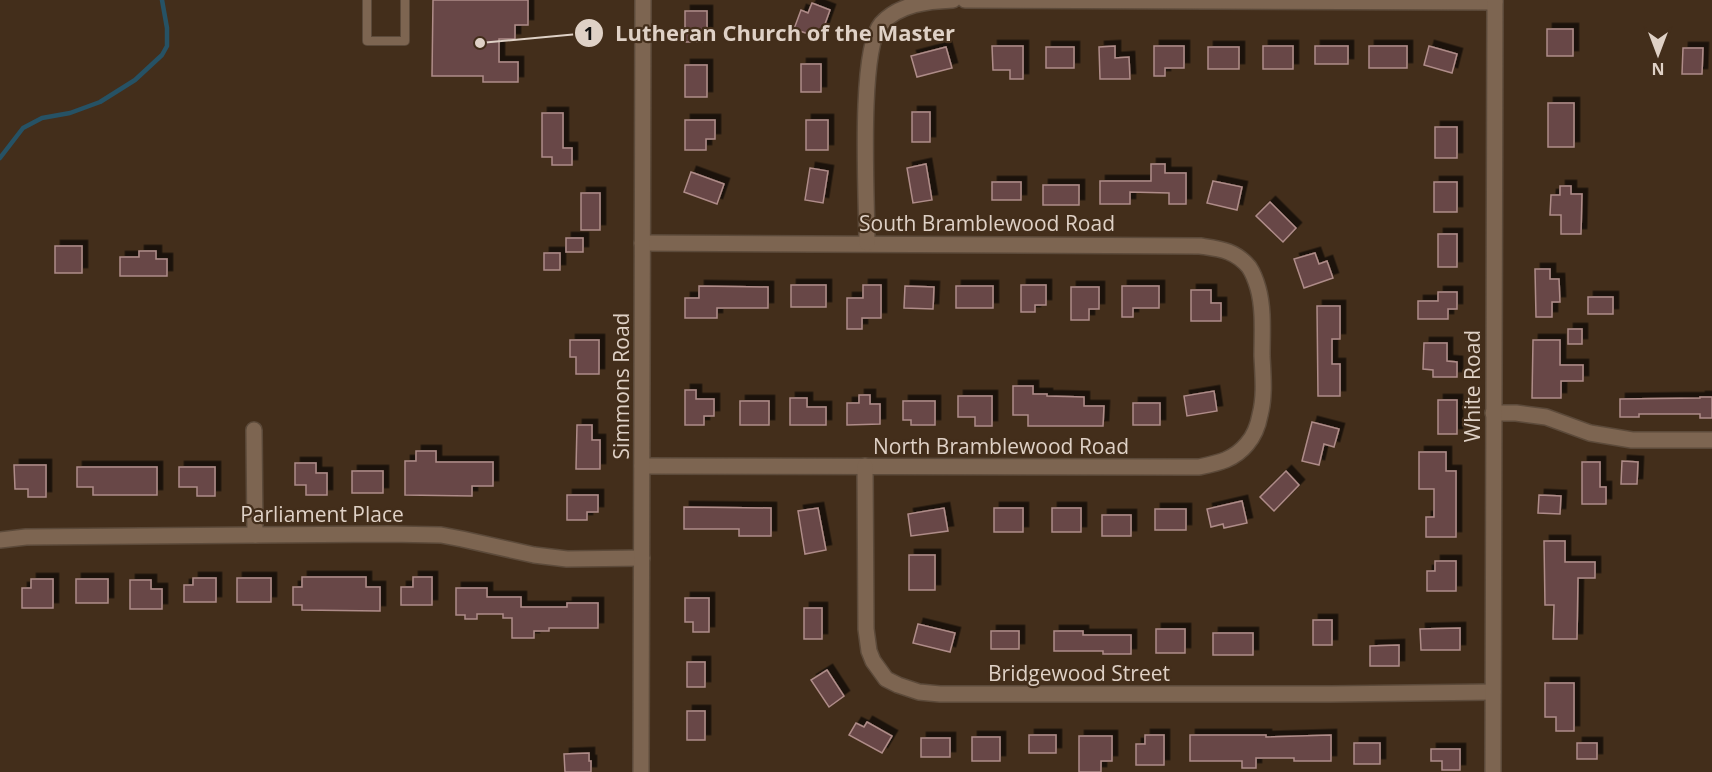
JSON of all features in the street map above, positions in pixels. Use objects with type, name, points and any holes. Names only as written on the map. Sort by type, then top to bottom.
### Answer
[{"type":"street","name":"Simmons Road","points":[[641,772],[643,0]]},
{"type":"street","points":[[867,243],[867,67],[871,45],[880,25],[892,14],[912,5],[953,0]]},
{"type":"street","points":[[965,0],[1495,1]]},
{"type":"street","name":"White Road","points":[[1493,772],[1495,1]]},
{"type":"street","name":"South Bramblewood Road","points":[[642,243],[1200,246],[1227,250],[1242,260],[1254,277],[1260,298],[1262,341]]},
{"type":"street","name":"North Bramblewood Road","points":[[642,466],[1158,468],[1199,467],[1219,463],[1241,451],[1258,426],[1262,405],[1262,341]]},
{"type":"street","points":[[1493,414],[1546,417],[1601,436],[1632,440],[1712,440]]},
{"type":"street","points":[[254,429],[255,535]]},
{"type":"street","name":"Bridgewood Street","points":[[865,466],[865,598],[869,651],[886,679],[909,689],[940,694],[1493,692]]},
{"type":"street","name":"Parliament Place","points":[[0,540],[26,537],[388,534],[462,538],[534,555],[567,559],[642,558]]},
{"type":"lane","points":[[367,0],[367,41],[405,41],[405,0]]},
{"type":"building","points":[[433,0],[528,0],[528,25],[515,25],[515,39],[499,39],[499,62],[518,62],[518,82],[483,82],[483,76],[432,76]]},
{"type":"building","points":[[812,3],[830,10],[820,38],[794,29],[801,10],[808,13]]},
{"type":"building","points":[[685,11],[707,11],[707,42],[685,42]]},
{"type":"building","points":[[1547,29],[1573,29],[1573,56],[1547,56]]},
{"type":"building","points":[[992,46],[1023,46],[1023,79],[1010,79],[1010,70],[993,70]]},
{"type":"building","points":[[1115,46],[1115,58],[1129,57],[1130,79],[1100,79],[1099,47]]},
{"type":"building","points":[[1154,46],[1184,46],[1184,68],[1165,68],[1165,76],[1154,76]]},
{"type":"building","points":[[1263,46],[1293,46],[1293,69],[1263,69]]},
{"type":"building","points":[[1315,46],[1348,46],[1348,64],[1315,64]]},
{"type":"building","points":[[1369,46],[1407,46],[1407,68],[1369,68]]},
{"type":"building","points":[[1429,46],[1457,54],[1452,73],[1424,65]]},
{"type":"building","points":[[946,47],[952,68],[917,77],[911,56]]},
{"type":"building","points":[[1046,47],[1074,47],[1074,68],[1046,68]]},
{"type":"building","points":[[1208,47],[1239,47],[1239,69],[1208,69]]},
{"type":"building","points":[[1683,48],[1703,48],[1702,74],[1682,74]]},
{"type":"building","points":[[801,64],[821,64],[821,92],[801,92]]},
{"type":"building","points":[[685,65],[707,65],[707,97],[685,97]]},
{"type":"building","points":[[1548,103],[1574,103],[1574,147],[1548,147]]},
{"type":"building","points":[[912,112],[930,112],[930,142],[912,142]]},
{"type":"building","points":[[542,113],[563,113],[563,148],[572,148],[572,165],[552,165],[552,157],[542,157]]},
{"type":"building","points":[[685,120],[715,120],[715,139],[706,139],[706,150],[685,150]]},
{"type":"building","points":[[806,120],[828,120],[828,150],[806,150]]},
{"type":"building","points":[[1435,127],[1457,127],[1457,158],[1435,158]]},
{"type":"building","points":[[926,164],[932,200],[913,203],[907,168]]},
{"type":"building","points":[[1151,164],[1165,164],[1165,173],[1186,173],[1186,204],[1169,204],[1169,193],[1130,192],[1130,204],[1100,204],[1100,181],[1151,181]]},
{"type":"building","points":[[810,168],[828,171],[823,203],[805,200]]},
{"type":"building","points":[[691,172],[724,184],[717,204],[684,192]]},
{"type":"building","points":[[1213,181],[1242,187],[1237,210],[1207,203]]},
{"type":"building","points":[[992,182],[1021,182],[1021,200],[992,200]]},
{"type":"building","points":[[1434,182],[1457,182],[1457,212],[1434,212]]},
{"type":"building","points":[[1043,185],[1079,185],[1079,205],[1043,205]]},
{"type":"building","points":[[1560,186],[1571,186],[1571,194],[1582,194],[1581,234],[1561,234],[1561,215],[1550,215],[1551,195],[1560,195]]},
{"type":"building","points":[[581,193],[600,193],[600,230],[581,230]]},
{"type":"building","points":[[1270,202],[1296,228],[1283,242],[1256,216]]},
{"type":"building","points":[[1438,234],[1457,234],[1457,267],[1438,267]]},
{"type":"building","points":[[566,238],[583,238],[583,252],[566,252]]},
{"type":"building","points":[[55,246],[82,246],[82,273],[55,273]]},
{"type":"building","points":[[139,251],[156,251],[156,259],[167,259],[167,276],[120,276],[120,257],[139,257]]},
{"type":"building","points":[[544,253],[560,253],[560,270],[544,270]]},
{"type":"building","points":[[1315,253],[1319,264],[1327,261],[1333,278],[1304,288],[1294,259]]},
{"type":"building","points":[[1535,269],[1550,269],[1550,279],[1559,279],[1560,302],[1552,302],[1552,317],[1536,317]]},
{"type":"building","points":[[791,285],[826,285],[826,307],[791,307]]},
{"type":"building","points":[[863,285],[881,285],[881,318],[862,318],[862,329],[847,329],[847,298],[863,298]]},
{"type":"building","points":[[1021,285],[1046,285],[1046,305],[1035,305],[1035,312],[1021,312]]},
{"type":"building","points":[[699,286],[768,287],[768,308],[717,308],[717,318],[685,318],[685,298],[699,298]]},
{"type":"building","points":[[905,286],[934,287],[933,309],[904,308]]},
{"type":"building","points":[[956,286],[993,286],[993,308],[956,308]]},
{"type":"building","points":[[1122,286],[1159,286],[1159,308],[1133,308],[1133,317],[1122,317]]},
{"type":"building","points":[[1071,287],[1099,287],[1099,309],[1089,309],[1089,320],[1071,320]]},
{"type":"building","points":[[1191,290],[1211,290],[1211,303],[1221,303],[1221,321],[1191,321]]},
{"type":"building","points":[[1438,292],[1457,292],[1457,309],[1448,309],[1448,319],[1418,319],[1418,301],[1438,301]]},
{"type":"building","points":[[1588,297],[1613,297],[1613,314],[1588,314]]},
{"type":"building","points":[[1317,306],[1340,306],[1340,339],[1332,339],[1332,364],[1340,364],[1340,396],[1318,396]]},
{"type":"building","points":[[1568,329],[1582,329],[1582,344],[1568,344]]},
{"type":"building","points":[[570,340],[599,340],[599,374],[576,374],[576,357],[570,357]]},
{"type":"building","points":[[1533,340],[1560,340],[1560,365],[1583,365],[1583,381],[1561,381],[1561,398],[1532,398]]},
{"type":"building","points":[[1424,343],[1447,343],[1447,361],[1457,362],[1457,377],[1433,377],[1433,370],[1423,369]]},
{"type":"building","points":[[1013,386],[1033,386],[1033,394],[1084,397],[1084,406],[1104,406],[1103,426],[1028,426],[1028,415],[1013,415]]},
{"type":"building","points":[[685,390],[696,390],[696,399],[714,399],[714,416],[704,416],[704,425],[685,425]]},
{"type":"building","points":[[1214,391],[1217,411],[1187,416],[1184,396]]},
{"type":"building","points":[[859,395],[870,395],[870,404],[880,404],[880,424],[847,425],[847,403],[859,403]]},
{"type":"building","points":[[958,396],[992,396],[992,426],[975,426],[975,417],[958,417]]},
{"type":"building","points":[[1712,397],[1712,418],[1700,418],[1700,414],[1639,414],[1639,417],[1620,417],[1620,399]]},
{"type":"building","points":[[790,398],[807,398],[807,407],[826,407],[826,425],[790,425]]},
{"type":"building","points":[[1438,400],[1457,400],[1457,434],[1438,434]]},
{"type":"building","points":[[740,401],[769,401],[769,425],[740,425]]},
{"type":"building","points":[[903,401],[935,401],[935,425],[911,425],[911,420],[903,420]]},
{"type":"building","points":[[1133,403],[1160,403],[1160,425],[1133,425]]},
{"type":"building","points":[[1312,422],[1339,429],[1334,447],[1324,444],[1319,465],[1302,461]]},
{"type":"building","points":[[577,425],[592,425],[592,440],[600,440],[600,469],[576,469]]},
{"type":"building","points":[[416,451],[436,451],[436,462],[493,462],[493,486],[472,486],[472,496],[405,495],[405,461],[416,461]]},
{"type":"building","points":[[1419,452],[1446,452],[1446,471],[1456,471],[1456,537],[1426,537],[1426,517],[1434,517],[1434,489],[1419,489]]},
{"type":"building","points":[[1622,461],[1638,462],[1637,484],[1621,484]]},
{"type":"building","points":[[1582,462],[1600,462],[1600,487],[1606,487],[1606,504],[1582,504]]},
{"type":"building","points":[[295,463],[316,463],[316,473],[327,473],[327,495],[306,495],[306,485],[295,485]]},
{"type":"building","points":[[14,465],[46,465],[46,497],[28,497],[28,489],[15,489]]},
{"type":"building","points":[[77,467],[157,467],[157,495],[93,495],[93,487],[77,487]]},
{"type":"building","points":[[179,467],[215,467],[215,496],[197,496],[197,487],[179,487]]},
{"type":"building","points":[[352,471],[383,471],[383,493],[352,493]]},
{"type":"building","points":[[1286,471],[1299,485],[1274,511],[1260,497]]},
{"type":"building","points":[[567,495],[598,495],[598,512],[587,512],[587,520],[567,520]]},
{"type":"building","points":[[1539,495],[1561,496],[1560,514],[1538,513]]},
{"type":"building","points":[[1242,501],[1247,523],[1224,528],[1223,524],[1211,527],[1207,509]]},
{"type":"building","points":[[684,507],[771,508],[771,536],[739,536],[739,529],[684,529]]},
{"type":"building","points":[[818,508],[826,550],[805,554],[798,511]]},
{"type":"building","points":[[944,508],[948,531],[911,536],[908,514]]},
{"type":"building","points":[[994,508],[1023,508],[1023,532],[994,532]]},
{"type":"building","points":[[1052,508],[1081,508],[1081,532],[1052,532]]},
{"type":"building","points":[[1155,509],[1186,509],[1186,530],[1155,530]]},
{"type":"building","points":[[1102,515],[1131,515],[1131,536],[1102,536]]},
{"type":"building","points":[[1544,541],[1565,541],[1565,562],[1595,562],[1595,578],[1578,578],[1577,639],[1553,639],[1554,605],[1545,605]]},
{"type":"building","points":[[909,555],[935,555],[935,590],[909,590]]},
{"type":"building","points":[[1435,561],[1456,561],[1456,591],[1427,591],[1427,571],[1435,571]]},
{"type":"building","points":[[302,577],[366,577],[366,587],[380,587],[380,611],[302,610],[302,605],[293,605],[293,587],[302,587]]},
{"type":"building","points":[[413,577],[432,577],[432,605],[401,605],[401,587],[413,587]]},
{"type":"building","points":[[193,578],[216,578],[216,602],[184,602],[184,585],[193,585]]},
{"type":"building","points":[[237,578],[271,578],[271,602],[237,602]]},
{"type":"building","points":[[31,579],[53,579],[53,608],[22,608],[22,588],[31,588]]},
{"type":"building","points":[[76,579],[108,579],[108,603],[76,603]]},
{"type":"building","points":[[130,580],[151,580],[151,589],[162,589],[162,609],[130,609]]},
{"type":"building","points":[[456,588],[487,588],[487,597],[521,597],[521,607],[567,607],[567,603],[598,603],[598,628],[549,628],[549,631],[534,631],[534,638],[512,638],[512,618],[503,618],[503,614],[477,614],[477,619],[465,619],[465,615],[456,615]]},
{"type":"building","points":[[685,598],[709,598],[709,632],[693,632],[693,622],[685,622]]},
{"type":"building","points":[[804,608],[822,608],[822,639],[804,639]]},
{"type":"building","points":[[1313,620],[1332,620],[1332,645],[1313,645]]},
{"type":"building","points":[[918,624],[955,633],[950,652],[913,643]]},
{"type":"building","points":[[1460,628],[1460,650],[1421,650],[1420,629]]},
{"type":"building","points":[[1156,629],[1185,629],[1185,653],[1156,653]]},
{"type":"building","points":[[991,631],[1019,631],[1019,649],[991,649]]},
{"type":"building","points":[[1054,631],[1083,631],[1083,635],[1131,635],[1131,654],[1103,654],[1103,651],[1054,651]]},
{"type":"building","points":[[1213,633],[1253,633],[1253,655],[1213,655]]},
{"type":"building","points":[[1399,645],[1399,666],[1370,666],[1370,646]]},
{"type":"building","points":[[687,662],[705,662],[705,687],[687,687]]},
{"type":"building","points":[[827,670],[844,696],[829,707],[811,680]]},
{"type":"building","points":[[1545,683],[1574,683],[1574,731],[1556,731],[1556,717],[1545,717]]},
{"type":"building","points":[[687,711],[705,711],[705,740],[687,740]]},
{"type":"building","points":[[867,722],[892,736],[882,753],[849,735],[856,723],[864,727]]},
{"type":"building","points":[[1029,735],[1056,735],[1056,753],[1029,753]]},
{"type":"building","points":[[1145,735],[1164,735],[1164,765],[1136,765],[1136,744],[1145,744]]},
{"type":"building","points":[[1190,735],[1266,735],[1266,737],[1331,735],[1331,761],[1256,758],[1256,768],[1242,768],[1242,761],[1190,761]]},
{"type":"building","points":[[1079,736],[1112,736],[1112,761],[1101,761],[1101,772],[1079,772]]},
{"type":"building","points":[[972,737],[1000,737],[1000,761],[972,761]]},
{"type":"building","points":[[921,738],[950,738],[950,757],[921,757]]},
{"type":"building","points":[[1354,743],[1380,743],[1380,764],[1354,764]]},
{"type":"building","points":[[1577,743],[1597,743],[1597,759],[1577,759]]},
{"type":"building","points":[[1431,749],[1460,749],[1460,770],[1442,770],[1442,761],[1431,761]]},
{"type":"building","points":[[589,753],[591,772],[565,772],[564,754]]},
{"type":"waterway","points":[[0,158],[23,128],[42,118],[70,113],[100,102],[135,80],[162,55],[167,46],[167,28],[162,0]]},
{"type":"place","name":"Lutheran Church of the Master","points":[[480,43]]}]
